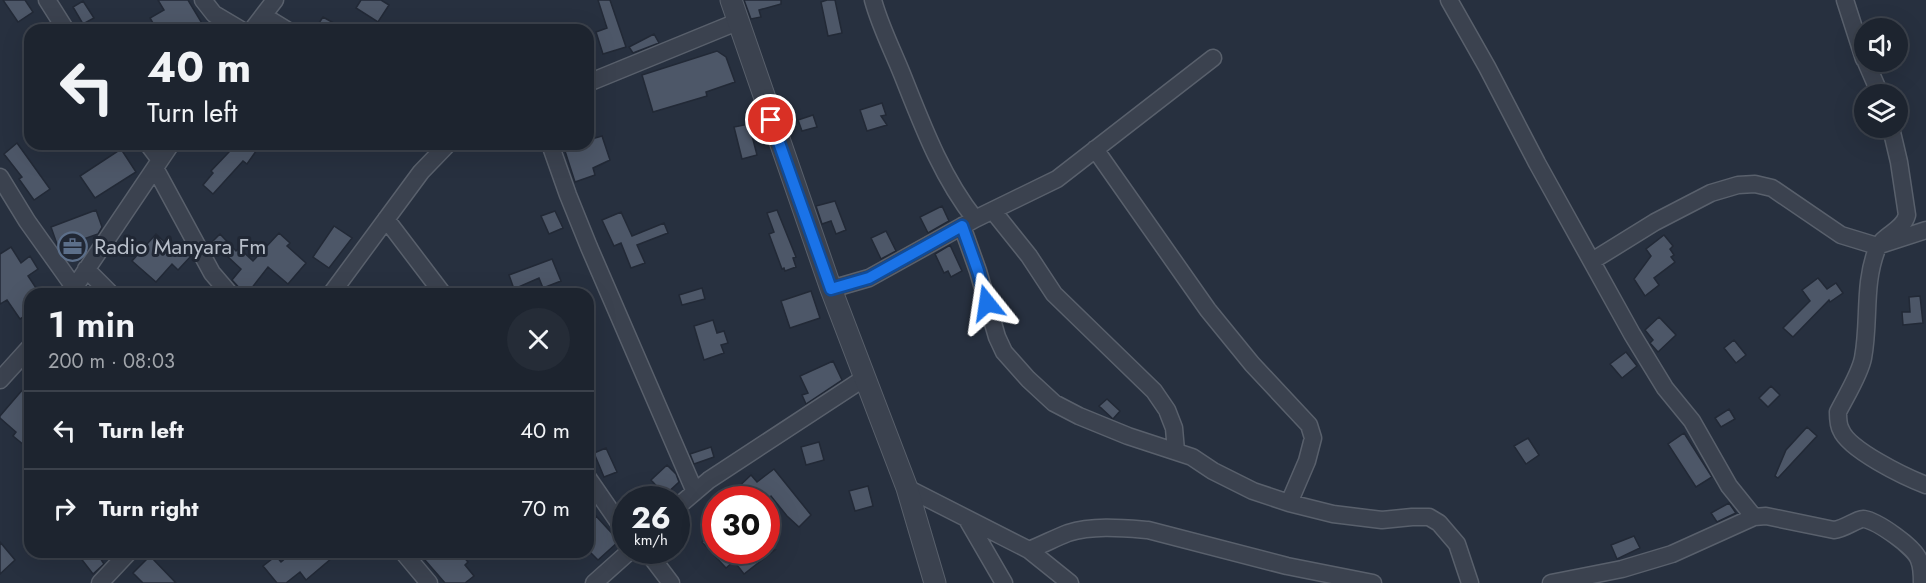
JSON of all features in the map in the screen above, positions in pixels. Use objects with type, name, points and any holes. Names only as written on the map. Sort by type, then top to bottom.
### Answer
[{"type":"street","points":[[47,0],[62,24]]},
{"type":"street","points":[[203,0],[214,14],[231,24]]},
{"type":"street","points":[[257,24],[275,0]]},
{"type":"street","points":[[731,0],[831,289],[907,488],[935,583]]},
{"type":"street","points":[[873,0],[885,34],[944,171],[962,204],[997,337],[1004,352],[1028,379],[1054,403],[1078,416],[1148,444],[1192,457],[1253,491],[1333,513],[1382,520],[1429,518],[1439,523],[1457,544],[1470,583]]},
{"type":"street","points":[[1449,0],[1592,261],[1665,387],[1692,421],[1729,486],[1754,517]]},
{"type":"street","points":[[1845,0],[1854,27]]},
{"type":"street","points":[[264,16],[277,24]]},
{"type":"street","points":[[594,81],[737,22]]},
{"type":"street","points":[[831,289],[869,278],[968,223],[1057,179],[1213,58]]},
{"type":"street","points":[[1893,138],[1907,215],[1904,224],[1877,246],[1867,285],[1867,331],[1863,361],[1838,412],[1840,430],[1847,440],[1882,464],[1926,485]]},
{"type":"street","points":[[1095,149],[1208,310],[1252,364],[1309,425],[1313,438],[1289,502]]},
{"type":"street","points":[[151,150],[212,273],[225,288]]},
{"type":"street","points":[[73,288],[167,150]]},
{"type":"street","points":[[336,288],[422,172],[442,150]]},
{"type":"street","points":[[552,150],[589,247],[695,492]]},
{"type":"street","points":[[0,177],[71,288]]},
{"type":"street","points":[[1592,261],[1655,222],[1711,193],[1738,185],[1755,184],[1772,188],[1842,235],[1877,246],[1926,230]]},
{"type":"street","points":[[993,211],[1029,256],[1054,294],[1154,391],[1167,410],[1174,428],[1176,451]]},
{"type":"street","points":[[386,219],[438,288]]},
{"type":"street","points":[[86,269],[105,288]]},
{"type":"street","points":[[0,380],[24,354]]},
{"type":"street","points":[[690,496],[709,480],[866,377]]},
{"type":"street","points":[[594,487],[612,513]]},
{"type":"street","points":[[907,488],[1029,550],[1070,583]]},
{"type":"street","points":[[1551,583],[1622,569],[1672,554],[1754,517],[1766,516],[1834,530],[1845,529],[1858,519],[1866,519],[1913,549],[1919,559],[1922,583]]},
{"type":"street","points":[[968,521],[1004,583]]},
{"type":"street","points":[[1029,550],[1069,533],[1128,528],[1148,530],[1287,566],[1373,583]]},
{"type":"street","points":[[100,583],[118,577],[126,558]]},
{"type":"street","points":[[409,558],[429,583]]},
{"type":"street","points":[[594,583],[615,564]]},
{"type":"street","points":[[657,564],[671,583]]},
{"type":"building","points":[[3,0],[25,0],[33,12],[18,22]]},
{"type":"building","points":[[158,0],[188,0],[202,24],[154,24],[150,18],[164,10]]},
{"type":"building","points":[[361,0],[381,0],[389,5],[378,22],[356,8]]},
{"type":"building","points":[[598,0],[610,0],[626,47],[603,54],[596,32],[607,28]]},
{"type":"building","points":[[744,0],[781,0],[781,4],[759,10],[761,17],[751,19]]},
{"type":"building","points":[[835,0],[842,33],[828,36],[821,2]]},
{"type":"building","points":[[83,1],[94,18],[83,24],[73,7]]},
{"type":"building","points":[[323,17],[335,24],[318,24]]},
{"type":"building","points":[[654,34],[659,43],[633,53],[629,47]]},
{"type":"building","points":[[717,51],[726,57],[735,82],[706,92],[707,96],[653,112],[642,75]]},
{"type":"building","points":[[882,103],[886,115],[881,116],[887,125],[867,131],[860,110]]},
{"type":"building","points":[[813,115],[817,127],[802,131],[798,120]]},
{"type":"building","points":[[749,124],[757,155],[742,159],[734,127]]},
{"type":"building","points":[[602,136],[610,160],[593,168],[595,175],[575,182],[565,150],[594,150],[594,138]]},
{"type":"building","points":[[17,143],[50,189],[34,200],[19,179],[22,177],[4,154]]},
{"type":"building","points":[[119,150],[136,172],[95,198],[80,176]]},
{"type":"building","points":[[228,150],[257,150],[247,164],[243,161],[213,194],[203,185],[213,173],[211,171],[230,151]]},
{"type":"building","points":[[835,201],[846,230],[836,234],[831,221],[822,224],[816,206]]},
{"type":"building","points":[[942,206],[949,221],[928,233],[920,217]]},
{"type":"building","points":[[96,210],[102,227],[98,234],[78,241],[81,250],[65,256],[58,247],[51,227]]},
{"type":"building","points":[[777,210],[796,257],[793,258],[796,267],[785,271],[784,268],[782,269],[769,234],[774,232],[767,213]]},
{"type":"building","points":[[555,211],[563,228],[549,234],[541,216]]},
{"type":"building","points":[[621,212],[632,236],[664,223],[668,233],[637,245],[645,263],[631,268],[621,243],[614,246],[602,220]]},
{"type":"building","points":[[334,226],[352,238],[329,268],[313,257]]},
{"type":"building","points":[[886,231],[896,251],[881,259],[871,238]]},
{"type":"building","points":[[279,233],[290,243],[287,246],[306,263],[288,284],[268,267],[252,288],[239,288],[232,280],[241,269],[212,242],[220,234],[236,251],[239,248],[253,261]]},
{"type":"building","points":[[156,234],[172,249],[176,247],[180,254],[187,249],[191,256],[178,270],[172,264],[156,282],[132,261]]},
{"type":"building","points":[[1664,235],[1673,246],[1670,249],[1674,255],[1671,257],[1675,262],[1654,278],[1659,285],[1645,296],[1634,279],[1651,256],[1646,249]]},
{"type":"building","points":[[950,245],[962,271],[951,277],[948,271],[944,273],[935,254]]},
{"type":"building","points":[[11,247],[21,263],[30,256],[38,269],[28,276],[36,288],[24,288],[24,317],[20,319],[7,300],[0,304],[0,254]]},
{"type":"building","points":[[552,259],[561,281],[543,288],[539,278],[514,288],[509,275]]},
{"type":"building","points":[[1818,278],[1827,289],[1836,283],[1843,293],[1830,302],[1829,300],[1793,337],[1783,328],[1810,301],[1802,290]]},
{"type":"building","points":[[702,288],[705,299],[682,305],[679,295]]},
{"type":"building","points":[[811,291],[820,318],[790,328],[781,301]]},
{"type":"building","points":[[1920,296],[1923,323],[1903,325],[1902,312],[1910,312],[1909,297]]},
{"type":"building","points":[[1659,317],[1676,335],[1658,352],[1650,343],[1653,340],[1645,330]]},
{"type":"building","points":[[713,320],[717,333],[724,331],[728,343],[721,345],[724,353],[704,360],[694,326]]},
{"type":"building","points":[[1734,340],[1746,355],[1736,363],[1724,348]]},
{"type":"building","points":[[1626,352],[1637,366],[1622,378],[1610,364]]},
{"type":"building","points":[[833,361],[842,380],[806,404],[802,395],[808,393],[800,376]]},
{"type":"building","points":[[1771,386],[1780,395],[1768,407],[1759,398]]},
{"type":"building","points":[[24,388],[24,445],[13,436],[16,432],[0,416]]},
{"type":"building","points":[[1107,399],[1120,411],[1113,419],[1099,406]]},
{"type":"building","points":[[1729,409],[1735,419],[1721,427],[1715,418]]},
{"type":"building","points":[[1807,427],[1817,436],[1778,478],[1775,476],[1786,450]]},
{"type":"building","points":[[1684,433],[1712,477],[1696,487],[1668,444]]},
{"type":"building","points":[[1528,438],[1539,455],[1526,464],[1514,446]]},
{"type":"building","points":[[819,442],[824,460],[806,465],[801,447]]},
{"type":"building","points":[[711,447],[714,457],[694,464],[690,454]]},
{"type":"building","points":[[606,448],[617,472],[604,477],[594,453]]},
{"type":"building","points":[[667,465],[676,474],[679,482],[675,486],[657,486],[651,480]]},
{"type":"building","points":[[774,469],[811,515],[799,527],[780,507],[780,486],[739,486],[751,475],[757,482]]},
{"type":"building","points":[[868,486],[873,506],[855,511],[849,491]]},
{"type":"building","points":[[1729,503],[1736,513],[1717,522],[1711,513]]},
{"type":"building","points":[[596,516],[612,533],[612,547],[598,560],[594,556],[594,518]]},
{"type":"building","points":[[1634,536],[1640,548],[1617,559],[1611,545]]},
{"type":"building","points":[[0,542],[15,560],[0,574]]},
{"type":"building","points":[[81,558],[100,558],[104,564],[93,574]]},
{"type":"building","points":[[148,558],[152,558],[176,583],[143,583],[133,573]]},
{"type":"building","points":[[273,558],[278,558],[281,562],[286,558],[332,558],[306,580],[300,572],[286,583],[277,583],[263,566]]},
{"type":"building","points":[[423,558],[464,558],[468,562],[465,565],[474,576],[465,583],[445,583]]},
{"type":"building","points":[[736,564],[757,564],[744,574]]},
{"type":"place","name":"Radio Manyara Fm","points":[[73,246]]},
{"type":"route","points":[[771,120],[831,289],[869,278],[962,226],[987,303]]}]
